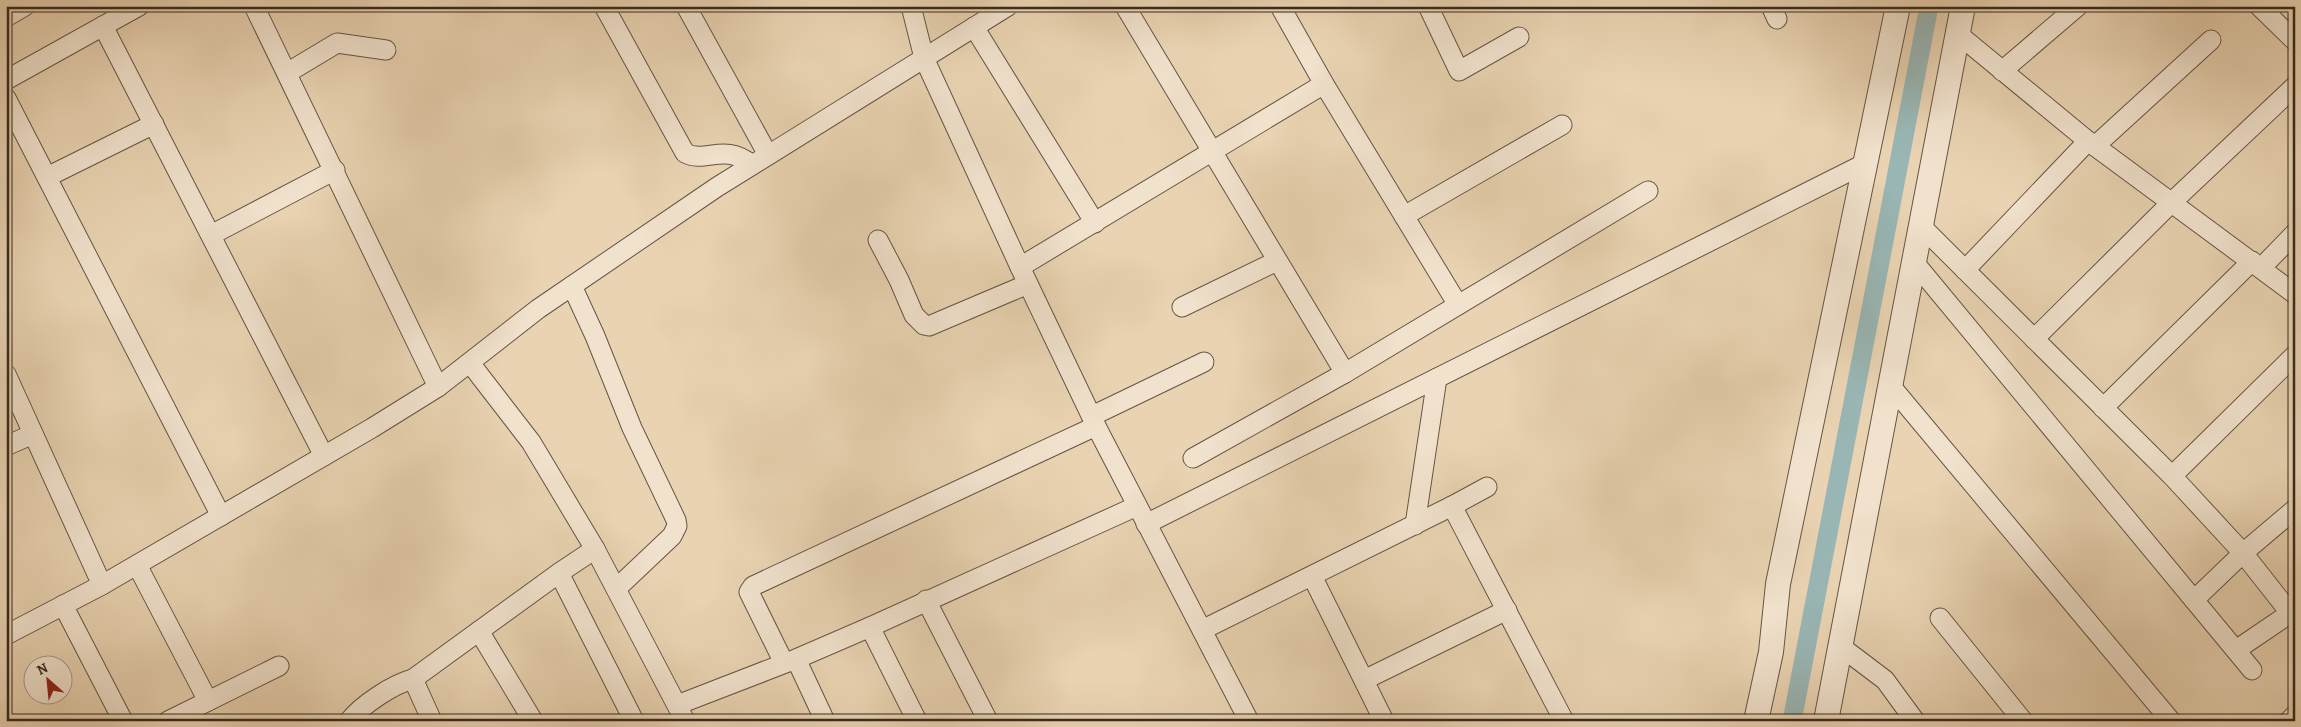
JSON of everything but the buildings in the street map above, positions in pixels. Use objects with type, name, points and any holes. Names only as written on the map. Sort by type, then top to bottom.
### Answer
[{"type":"street","points":[[6,16],[25,6]]},
{"type":"street","points":[[6,80],[139,6]]},
{"type":"street","points":[[254,6],[335,170],[438,387]]},
{"type":"street","points":[[604,6],[685,153],[692,156],[710,154],[738,155],[752,165]]},
{"type":"street","points":[[686,6],[768,155]]},
{"type":"street","points":[[910,6],[924,58],[1024,276],[1146,524],[1250,721]]},
{"type":"street","points":[[6,635],[138,565],[438,387],[470,364],[490,345],[572,286],[752,165],[1008,6]]},
{"type":"street","points":[[1125,6],[1345,372]]},
{"type":"street","points":[[1280,6],[1324,84],[1458,305]]},
{"type":"street","points":[[1428,6],[1459,71],[1520,37]]},
{"type":"street","points":[[1756,721],[1771,652],[1778,584],[1835,319],[1864,164],[1898,6]]},
{"type":"street","points":[[1826,721],[1963,6]]},
{"type":"street","points":[[2002,71],[2078,6]]},
{"type":"street","points":[[2259,6],[2295,41]]},
{"type":"street","points":[[104,26],[324,456]]},
{"type":"street","points":[[974,27],[1095,223]]},
{"type":"street","points":[[1958,34],[2092,144],[2257,264],[2295,294]]},
{"type":"street","points":[[1965,270],[2092,144],[2211,40]]},
{"type":"street","points":[[287,73],[336,44],[386,50]]},
{"type":"street","points":[[878,240],[914,315],[924,325],[929,326],[1024,276],[1095,223],[1324,84]]},
{"type":"street","points":[[2034,339],[2171,202],[2295,86]]},
{"type":"street","points":[[6,98],[221,516]]},
{"type":"street","points":[[47,177],[154,124]]},
{"type":"street","points":[[1404,216],[1562,125]]},
{"type":"street","points":[[1146,524],[1864,164]]},
{"type":"street","points":[[211,235],[335,170]]},
{"type":"street","points":[[1193,458],[1345,372],[1648,191]]},
{"type":"street","points":[[1921,226],[2172,476],[2243,553],[2293,615],[2236,650]]},
{"type":"street","points":[[2103,408],[2257,264],[2295,233]]},
{"type":"street","points":[[1182,307],[1277,261]]},
{"type":"street","points":[[1914,262],[2252,670]]},
{"type":"street","points":[[572,286],[595,336],[632,428],[676,520],[677,526],[672,536],[616,588]]},
{"type":"street","points":[[2172,476],[2295,356]]},
{"type":"street","points":[[825,721],[750,592],[753,586],[1094,421],[1204,362]]},
{"type":"street","points":[[470,364],[531,442],[595,549],[681,713],[790,661],[870,627],[1137,506]]},
{"type":"street","points":[[6,374],[102,585]]},
{"type":"street","points":[[1414,525],[1437,378]]},
{"type":"street","points":[[1890,385],[2171,721]]},
{"type":"street","points":[[6,446],[33,434]]},
{"type":"street","points":[[1202,630],[1487,487]]},
{"type":"street","points":[[1452,506],[1507,610],[1558,718]]},
{"type":"street","points":[[2194,600],[2243,553],[2295,509]]},
{"type":"street","points":[[349,721],[355,713],[401,682],[413,679],[559,572],[595,549]]},
{"type":"street","points":[[138,565],[208,701]]},
{"type":"street","points":[[559,572],[634,721]]},
{"type":"street","points":[[1312,576],[1384,721]]},
{"type":"street","points":[[926,600],[988,721]]},
{"type":"street","points":[[63,605],[123,721]]},
{"type":"street","points":[[1364,680],[1507,610]]},
{"type":"street","points":[[1940,618],[2023,721]]},
{"type":"street","points":[[870,627],[917,721]]},
{"type":"street","points":[[479,631],[534,721]]},
{"type":"street","points":[[1840,646],[1885,680],[1915,721]]},
{"type":"street","points":[[168,721],[279,666]]},
{"type":"street","points":[[413,679],[432,721]]},
{"type":"street","points":[[2289,721],[2295,715]]},
{"type":"waterway","points":[[1792,721],[1929,6]]}]
